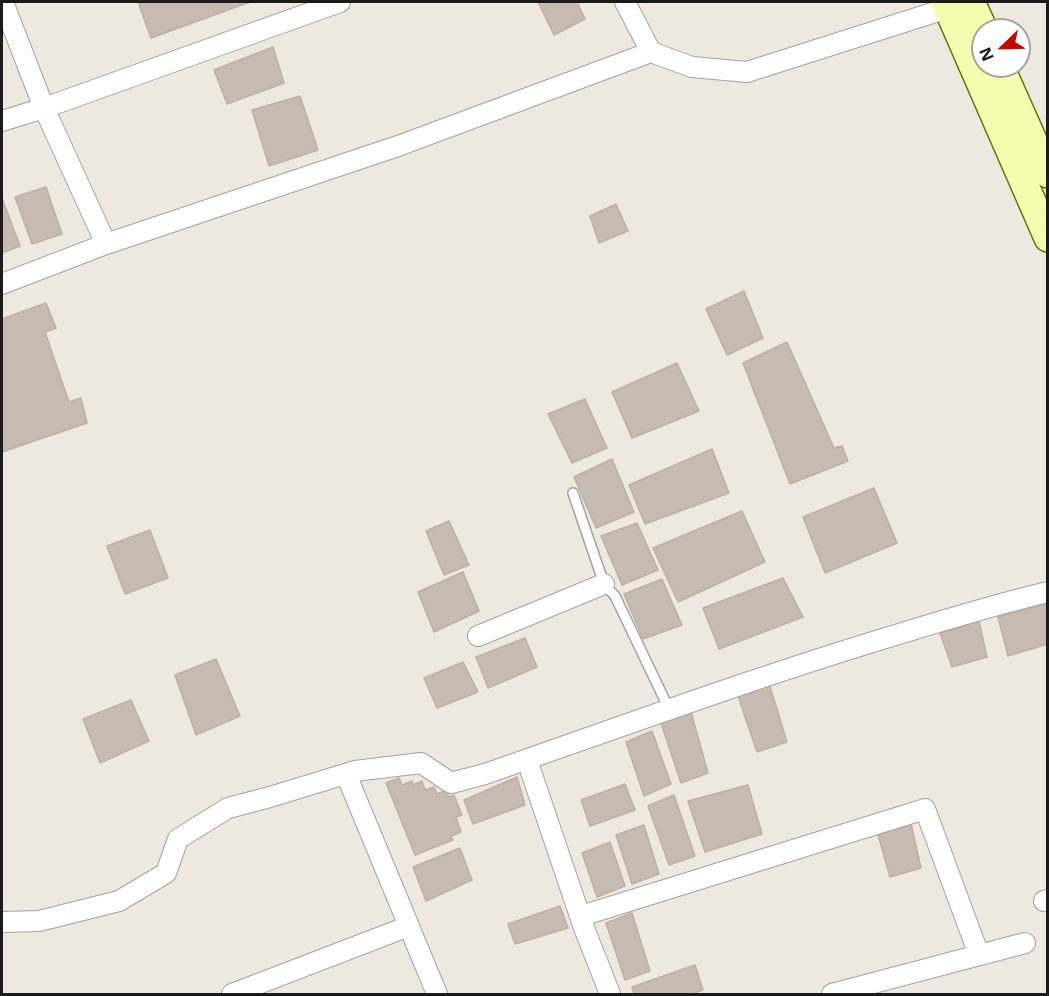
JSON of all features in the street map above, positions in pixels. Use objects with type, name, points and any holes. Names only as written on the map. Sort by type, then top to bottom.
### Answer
[{"type":"main road","points":[[954,3],[971,18]]},
{"type":"main road","points":[[954,3],[1047,238]]},
{"type":"main road","points":[[1005,78],[1047,174]]},
{"type":"street","points":[[3,2],[44,108],[106,244]]},
{"type":"street","points":[[2,121],[340,2]]},
{"type":"street","points":[[625,2],[651,52]]},
{"type":"street","points":[[2,285],[106,244],[398,146],[651,52],[692,67],[747,72],[954,3]]},
{"type":"street","points":[[478,636],[604,584]]},
{"type":"street","points":[[2,922],[39,921],[119,901],[166,873],[178,839],[228,808],[355,771],[421,763],[451,783],[527,760],[841,651],[998,604],[1047,592]]},
{"type":"street","points":[[527,760],[610,994]]},
{"type":"street","points":[[346,774],[437,994]]},
{"type":"street","points":[[581,916],[925,810],[979,955]]},
{"type":"street","points":[[232,994],[409,926]]},
{"type":"street","points":[[832,994],[1025,943]]},
{"type":"lane","points":[[573,493],[604,584],[615,596],[669,709]]},
{"type":"building","points":[[138,2],[250,2],[151,38]]},
{"type":"building","points":[[538,2],[577,2],[585,19],[554,35]]},
{"type":"building","points":[[273,47],[284,83],[227,104],[214,70]]},
{"type":"building","points":[[300,96],[318,150],[269,166],[252,110]]},
{"type":"building","points":[[46,187],[62,234],[32,244],[15,197]]},
{"type":"building","points":[[2,198],[20,246],[2,253]]},
{"type":"building","points":[[616,204],[628,231],[599,243],[590,216]]},
{"type":"building","points":[[744,291],[763,338],[727,355],[706,309]]},
{"type":"building","points":[[46,303],[56,328],[45,332],[69,402],[81,398],[87,423],[2,452],[2,319]]},
{"type":"building","points":[[787,342],[834,448],[842,446],[848,461],[790,484],[743,363]]},
{"type":"building","points":[[677,363],[699,411],[632,438],[612,392]]},
{"type":"building","points":[[585,399],[607,448],[572,463],[548,414]]},
{"type":"building","points":[[712,449],[729,493],[645,524],[629,485]]},
{"type":"building","points":[[612,459],[634,512],[596,528],[574,477]]},
{"type":"building","points":[[874,488],[897,543],[825,573],[803,517]]},
{"type":"building","points":[[742,511],[765,562],[678,602],[653,548]]},
{"type":"building","points":[[449,521],[469,565],[444,575],[426,531]]},
{"type":"building","points":[[637,523],[658,570],[622,585],[601,536]]},
{"type":"building","points":[[150,530],[168,578],[125,594],[107,546]]},
{"type":"building","points":[[463,572],[479,611],[434,632],[418,592]]},
{"type":"building","points":[[783,578],[803,617],[719,649],[703,608]]},
{"type":"building","points":[[662,579],[682,625],[643,639],[624,594]]},
{"type":"building","points":[[1048,603],[1048,644],[1008,656],[998,617]]},
{"type":"building","points":[[979,621],[987,657],[952,667],[940,633]]},
{"type":"building","points":[[525,638],[537,667],[488,688],[476,657]]},
{"type":"building","points":[[216,659],[240,716],[196,735],[175,675]]},
{"type":"building","points":[[463,662],[478,692],[437,708],[424,678]]},
{"type":"building","points":[[768,680],[787,742],[757,752],[736,690]]},
{"type":"building","points":[[131,700],[149,741],[100,763],[83,719]]},
{"type":"building","points":[[691,712],[708,773],[681,783],[661,723]]},
{"type":"building","points":[[652,731],[671,784],[644,796],[626,742]]},
{"type":"building","points":[[517,777],[525,805],[473,824],[464,800]]},
{"type":"building","points":[[399,778],[402,785],[412,781],[413,785],[422,781],[425,790],[434,787],[437,794],[446,790],[449,797],[454,795],[462,815],[456,817],[461,832],[451,836],[453,840],[415,855],[386,783]]},
{"type":"building","points":[[625,784],[635,810],[590,826],[581,800]]},
{"type":"building","points":[[748,785],[762,834],[705,852],[688,801]]},
{"type":"building","points":[[674,795],[695,856],[669,865],[648,806]]},
{"type":"building","points":[[910,819],[921,868],[890,877],[877,831]]},
{"type":"building","points":[[644,825],[659,874],[632,884],[616,835]]},
{"type":"building","points":[[610,842],[625,886],[597,897],[582,853]]},
{"type":"building","points":[[460,848],[472,880],[426,901],[413,867]]},
{"type":"building","points":[[560,906],[568,928],[515,944],[508,924]]},
{"type":"building","points":[[632,913],[650,971],[625,980],[606,923]]},
{"type":"building","points":[[695,965],[703,990],[692,994],[634,994],[632,987]]}]
